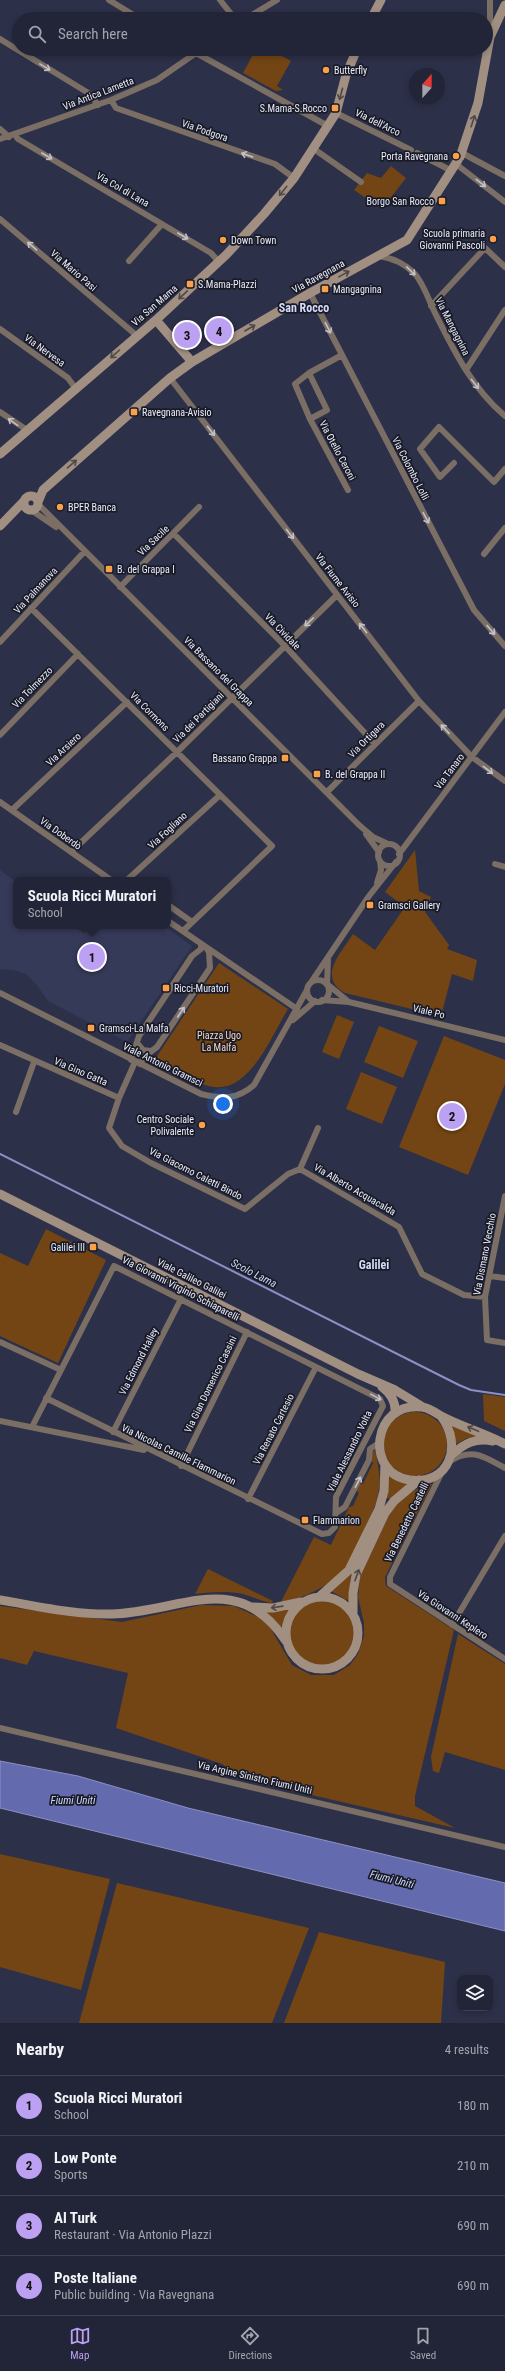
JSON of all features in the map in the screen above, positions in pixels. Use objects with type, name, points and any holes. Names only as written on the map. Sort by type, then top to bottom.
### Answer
[{"type":"street","points":[[108,0],[128,12]]},
{"type":"street","points":[[220,0],[229,12]]},
{"type":"street","points":[[257,12],[277,0]]},
{"type":"street","points":[[375,12],[381,0]]},
{"type":"street","points":[[490,0],[490,12]]},
{"type":"street","points":[[500,0],[505,1]]},
{"type":"street","name":"Via Ravegnana","points":[[493,31],[505,5]]},
{"type":"street","points":[[0,39],[12,46]]},
{"type":"street","points":[[28,56],[90,94],[98,105]]},
{"type":"street","name":"Via Antica Lametta","points":[[0,139],[111,100],[157,80],[192,56]]},
{"type":"street","points":[[201,56],[289,107],[328,126]]},
{"type":"street","name":"Via San Mama","points":[[0,454],[136,335],[156,320],[219,262],[264,214],[294,178],[314,149],[336,112],[346,75],[354,56]]},
{"type":"street","name":"Via Ravegnana","points":[[0,526],[14,512],[32,505],[43,490],[170,378],[192,362],[310,293],[407,240],[456,164],[478,103],[487,56]]},
{"type":"street","name":"Via Podgora","points":[[111,100],[116,108],[275,164],[294,178]]},
{"type":"street","name":"Via dell'Arco","points":[[336,112],[414,151],[456,164]]},
{"type":"street","name":"Via Col di Lana","points":[[0,129],[216,255],[219,262]]},
{"type":"street","points":[[314,149],[360,182]]},
{"type":"street","points":[[456,164],[505,176]]},
{"type":"street","points":[[456,164],[505,202]]},
{"type":"street","name":"Via Mario Pasi","points":[[0,219],[136,335]]},
{"type":"street","points":[[129,261],[162,224]]},
{"type":"street","points":[[432,306],[485,248],[505,267]]},
{"type":"street","name":"Via Mangagnina","points":[[377,256],[391,258],[415,273],[457,357],[492,405],[505,416]]},
{"type":"street","name":"Via Colombo Lolli","points":[[310,293],[474,610],[505,646]]},
{"type":"street","points":[[466,370],[505,310]]},
{"type":"street","points":[[156,320],[192,362]]},
{"type":"street","name":"Via Nervesa","points":[[0,329],[68,378],[76,389]]},
{"type":"street","name":"Via Otello Ceroni","points":[[342,356],[310,373],[295,384],[310,419],[348,490]]},
{"type":"street","name":"Via Otello Ceroni","points":[[310,373],[327,410],[310,419]]},
{"type":"street","name":"Via Fiume Avisio","points":[[170,378],[419,701],[472,757],[505,781]]},
{"type":"street","points":[[0,412],[27,430]]},
{"type":"street","points":[[454,464],[440,477],[420,449],[439,427],[494,482],[505,469]]},
{"type":"street","name":"Via Bassano del Grappa","points":[[32,505],[64,532],[359,825],[373,837],[390,844]]},
{"type":"street","name":"Via Sacile","points":[[120,587],[199,507]]},
{"type":"street","points":[[484,554],[505,528]]},
{"type":"street","name":"Via Cividale","points":[[174,534],[285,646],[375,744]]},
{"type":"street","name":"Via Palmanova","points":[[0,642],[84,552]]},
{"type":"street","name":"Via dei Partigiani","points":[[71,852],[177,752],[337,595]]},
{"type":"street","name":"Via Cormons","points":[[32,608],[272,846],[192,922]]},
{"type":"street","name":"Via Tolmezzo","points":[[0,735],[78,654]]},
{"type":"street","name":"Via Ortigara","points":[[326,792],[419,701]]},
{"type":"street","name":"Via Arsiero","points":[[12,810],[127,702]]},
{"type":"street","name":"Via Tanaro","points":[[399,854],[505,712]]},
{"type":"street","name":"Via Fogliano","points":[[132,877],[220,795]]},
{"type":"street","name":"Via Doberdò","points":[[0,802],[107,877]]},
{"type":"street","name":"Via Bassano del Grappa","points":[[359,825],[378,852]]},
{"type":"street","points":[[370,896],[379,879],[380,861],[378,852],[382,846],[402,844],[408,841]]},
{"type":"street","points":[[328,959],[326,984],[328,995],[322,1000],[315,1001],[308,996],[307,990],[312,981],[370,896],[396,862],[399,854],[397,848],[390,844]]},
{"type":"street","points":[[380,861],[390,865],[396,862]]},
{"type":"street","points":[[495,864],[505,867]]},
{"type":"street","points":[[171,907],[192,922],[183,931]]},
{"type":"street","points":[[171,922],[297,1008]]},
{"type":"street","points":[[135,1062],[139,1036],[194,954],[201,949],[201,944]]},
{"type":"street","points":[[135,1062],[157,1047],[210,968],[210,952],[201,944]]},
{"type":"street","points":[[194,954],[204,955],[210,961]]},
{"type":"street","points":[[312,981],[318,980],[326,984]]},
{"type":"street","name":"Viale Po","points":[[326,984],[349,1002]]},
{"type":"street","name":"Viale Antonio Gramsci","points":[[0,993],[201,1094],[225,1099],[236,1097],[254,1085],[307,990]]},
{"type":"street","name":"Viale Po","points":[[322,1000],[349,1002],[505,1040]]},
{"type":"street","name":"Viale Antonio Gramsci","points":[[290,1022],[315,1001]]},
{"type":"street","points":[[138,1043],[143,1050],[151,1051]]},
{"type":"street","name":"Via Gino Gatta","points":[[0,1045],[34,1062],[119,1098]]},
{"type":"street","points":[[16,1112],[34,1062]]},
{"type":"street","name":"Via Giacomo Caletti Bindo","points":[[135,1062],[119,1098],[109,1128],[122,1146],[151,1163],[245,1209],[288,1174],[300,1169]]},
{"type":"street","points":[[300,1169],[318,1128]]},
{"type":"street","name":"Via Alberto Acquacalda","points":[[300,1169],[399,1227],[422,1274],[464,1296],[485,1297]]},
{"type":"street","name":"Viale Galileo Galilei","points":[[0,1194],[374,1382]]},
{"type":"street","name":"Via Dismano Vecchio","points":[[505,1200],[485,1297],[487,1340],[505,1343]]},
{"type":"street","name":"Via Giovanni Virginio Schiaparelli","points":[[32,1427],[114,1266],[316,1367]]},
{"type":"street","points":[[144,1281],[149,1269]]},
{"type":"street","points":[[490,1276],[505,1278]]},
{"type":"street","name":"Via Edmond Halley","points":[[113,1432],[181,1299]]},
{"type":"street","points":[[221,1319],[227,1308]]},
{"type":"street","name":"Via Gian Domenico Cassini","points":[[181,1466],[247,1332]]},
{"type":"street","points":[[0,1342],[61,1370]]},
{"type":"street","name":"Viale Alessandro Volta","points":[[303,1526],[322,1534],[329,1533],[335,1527],[336,1497],[383,1402],[316,1367]]},
{"type":"street","name":"Via Renato Cartesio","points":[[248,1499],[316,1367]]},
{"type":"street","points":[[353,1386],[358,1374]]},
{"type":"street","points":[[374,1382],[409,1397],[441,1416],[505,1444]]},
{"type":"street","points":[[374,1382],[388,1391],[396,1406],[395,1413]]},
{"type":"street","name":"Via Nicolas Camille Flammarion","points":[[46,1398],[303,1526]]},
{"type":"street","points":[[369,1432],[383,1426],[395,1413],[408,1407],[424,1407]]},
{"type":"street","points":[[441,1416],[452,1435],[448,1462]]},
{"type":"street","points":[[0,1421],[152,1451]]},
{"type":"street","points":[[253,1607],[274,1608],[320,1596],[349,1570],[379,1509],[384,1491],[385,1464],[379,1443],[383,1426]]},
{"type":"street","points":[[385,1464],[400,1477],[419,1480],[432,1477],[462,1446],[477,1440],[505,1444]]},
{"type":"street","name":"Viale Alessandro Volta","points":[[336,1513],[346,1507],[369,1460],[368,1455],[370,1450],[379,1443]]},
{"type":"street","points":[[359,1452],[368,1455]]},
{"type":"street","points":[[448,1462],[470,1453],[482,1456],[505,1468]]},
{"type":"street","name":"Via Benedetto Castelli","points":[[390,1584],[390,1577],[448,1462]]},
{"type":"street","points":[[353,1613],[353,1593],[356,1575],[382,1519],[394,1501],[419,1480]]},
{"type":"street","points":[[452,1625],[505,1536]]},
{"type":"street","name":"Via Giovanni Keplero","points":[[390,1584],[505,1659]]},
{"type":"street","points":[[0,1600],[79,1612],[111,1614],[143,1612],[202,1600],[227,1599],[240,1601],[253,1607],[277,1628],[294,1656],[308,1667],[319,1669],[331,1668],[342,1664],[350,1656],[358,1641],[358,1624],[353,1613],[339,1600],[320,1596]]},
{"type":"street","points":[[286,1641],[288,1620],[301,1602]]},
{"type":"street","name":"Via Argine Sinistro Fiumi Uniti","points":[[0,1728],[505,1846]]},
{"type":"shaded area","points":[[0,870],[13,880],[13,929],[78,929],[84,934],[88,929],[168,929],[192,946],[127,1042],[48,1001],[37,985],[26,974],[14,970],[0,969]]},
{"type":"green space","points":[[252,56],[282,56],[291,61],[277,86],[283,90],[276,91],[243,73]]},
{"type":"green space","points":[[391,166],[406,178],[382,209],[354,190],[367,173],[381,178]]},
{"type":"green space","points":[[415,850],[419,891],[431,897],[425,912],[449,945],[447,949],[477,960],[473,981],[452,974],[441,1016],[345,993],[337,987],[333,980],[332,972],[334,965],[353,934],[375,950],[405,907],[385,892]]},
{"type":"green space","name":"Piazza Ugo La Malfa","points":[[219,963],[288,1009],[267,1046],[249,1071],[238,1081],[227,1086],[214,1087],[192,1080],[155,1059]]},
{"type":"green space","points":[[337,1015],[354,1022],[339,1059],[322,1052]]},
{"type":"green space","points":[[379,1026],[418,1041],[403,1078],[364,1062]]},
{"type":"green space","points":[[444,1036],[505,1060],[505,1084],[468,1175],[399,1147]]},
{"type":"green space","points":[[361,1072],[397,1087],[382,1124],[346,1109]]},
{"type":"green space","points":[[46,1229],[106,1260],[58,1363],[0,1336],[0,1253],[28,1266]]},
{"type":"green space","points":[[483,1394],[505,1397],[505,1431],[484,1421]]},
{"type":"green space","points":[[409,1412],[421,1412],[438,1421],[445,1432],[447,1444],[445,1456],[438,1467],[421,1476],[409,1476],[397,1471],[388,1462],[383,1450],[383,1438],[388,1426],[397,1417]]},
{"type":"green space","points":[[452,1426],[479,1437],[467,1438],[456,1444]]},
{"type":"green space","points":[[373,1451],[375,1451],[378,1463],[379,1492],[374,1509],[358,1548],[349,1564],[335,1578],[319,1589],[300,1597],[281,1602],[314,1537],[331,1545],[349,1507],[353,1506],[359,1493],[356,1490],[359,1484],[363,1484],[373,1463],[371,1459]]},
{"type":"green space","points":[[388,1474],[396,1480],[408,1484],[390,1499],[387,1498]]},
{"type":"green space","points":[[427,1484],[432,1484],[385,1577],[386,1586],[454,1630],[415,1796],[415,1806],[455,1828],[255,1782],[239,1776],[222,1764],[116,1728],[128,1673],[34,1651],[27,1665],[0,1658],[0,1606],[122,1622],[201,1605],[234,1606],[258,1617],[269,1626],[292,1665],[311,1675],[334,1675],[350,1665],[358,1654],[364,1636],[364,1623],[358,1597],[360,1577],[393,1506],[408,1494]]},
{"type":"green space","points":[[208,1569],[273,1601],[271,1603],[243,1594],[231,1592],[195,1594]]},
{"type":"green space","points":[[349,1575],[351,1575],[349,1601],[331,1591]]},
{"type":"green space","points":[[322,1601],[340,1607],[348,1615],[354,1633],[348,1651],[340,1659],[322,1665],[304,1659],[296,1651],[290,1633],[296,1615],[304,1607]]},
{"type":"green space","points":[[290,1608],[281,1628],[265,1611]]},
{"type":"green space","points":[[458,1634],[505,1664],[505,1770],[445,1752],[439,1773],[433,1771],[431,1757]]},
{"type":"green space","points":[[0,1854],[110,1879],[81,1990],[0,1967]]},
{"type":"green space","points":[[117,1883],[309,1928],[272,2023],[79,2023]]},
{"type":"green space","points":[[319,1932],[445,1962],[441,2023],[284,2023]]},
{"type":"water","name":"Fiumi Uniti","points":[[0,1761],[78,1776],[188,1808],[505,1883],[505,1931],[0,1808]]},
{"type":"waterway","name":"Scolo Lama","points":[[0,1154],[459,1385],[471,1390],[505,1395]]},
{"type":"place","name":"Butterfly","points":[[326,70]]},
{"type":"place","name":"S.Mama-S.Rocco","points":[[335,108]]},
{"type":"place","name":"Porta Ravegnana","points":[[456,156]]},
{"type":"place","name":"Borgo San Rocco","points":[[442,201]]},
{"type":"place","name":"Scuola primaria Giovanni Pascoli","points":[[493,239]]},
{"type":"place","name":"Down Town","points":[[223,240]]},
{"type":"place","name":"S.Mama-Plazzi","points":[[190,284]]},
{"type":"place","name":"Mangagnina","points":[[325,289]]},
{"type":"place","name":"Poste Italiane","points":[[219,331]]},
{"type":"place","name":"Al Turk","points":[[187,335]]},
{"type":"place","name":"Ravegnana-Avisio","points":[[134,412]]},
{"type":"place","name":"BPER Banca","points":[[60,507]]},
{"type":"place","name":"B. del Grappa I","points":[[109,569]]},
{"type":"place","name":"Bassano Grappa","points":[[285,758]]},
{"type":"place","name":"B. del Grappa II","points":[[317,774]]},
{"type":"place","name":"Gramsci Gallery","points":[[370,905]]},
{"type":"place","name":"Scuola Ricci Muratori","points":[[92,957]]},
{"type":"place","name":"Ricci-Muratori","points":[[166,988]]},
{"type":"place","name":"Gramsci-La Malfa","points":[[91,1028]]},
{"type":"place","name":"Low Ponte","points":[[452,1116]]},
{"type":"place","name":"Centro Sociale Polivalente","points":[[202,1125]]},
{"type":"place","name":"Galilei III","points":[[93,1247]]},
{"type":"place","name":"Flammarion","points":[[305,1520]]},
{"type":"district","name":"San Rocco","points":[[304,308]]},
{"type":"district","name":"Galilei","points":[[374,1265]]}]
